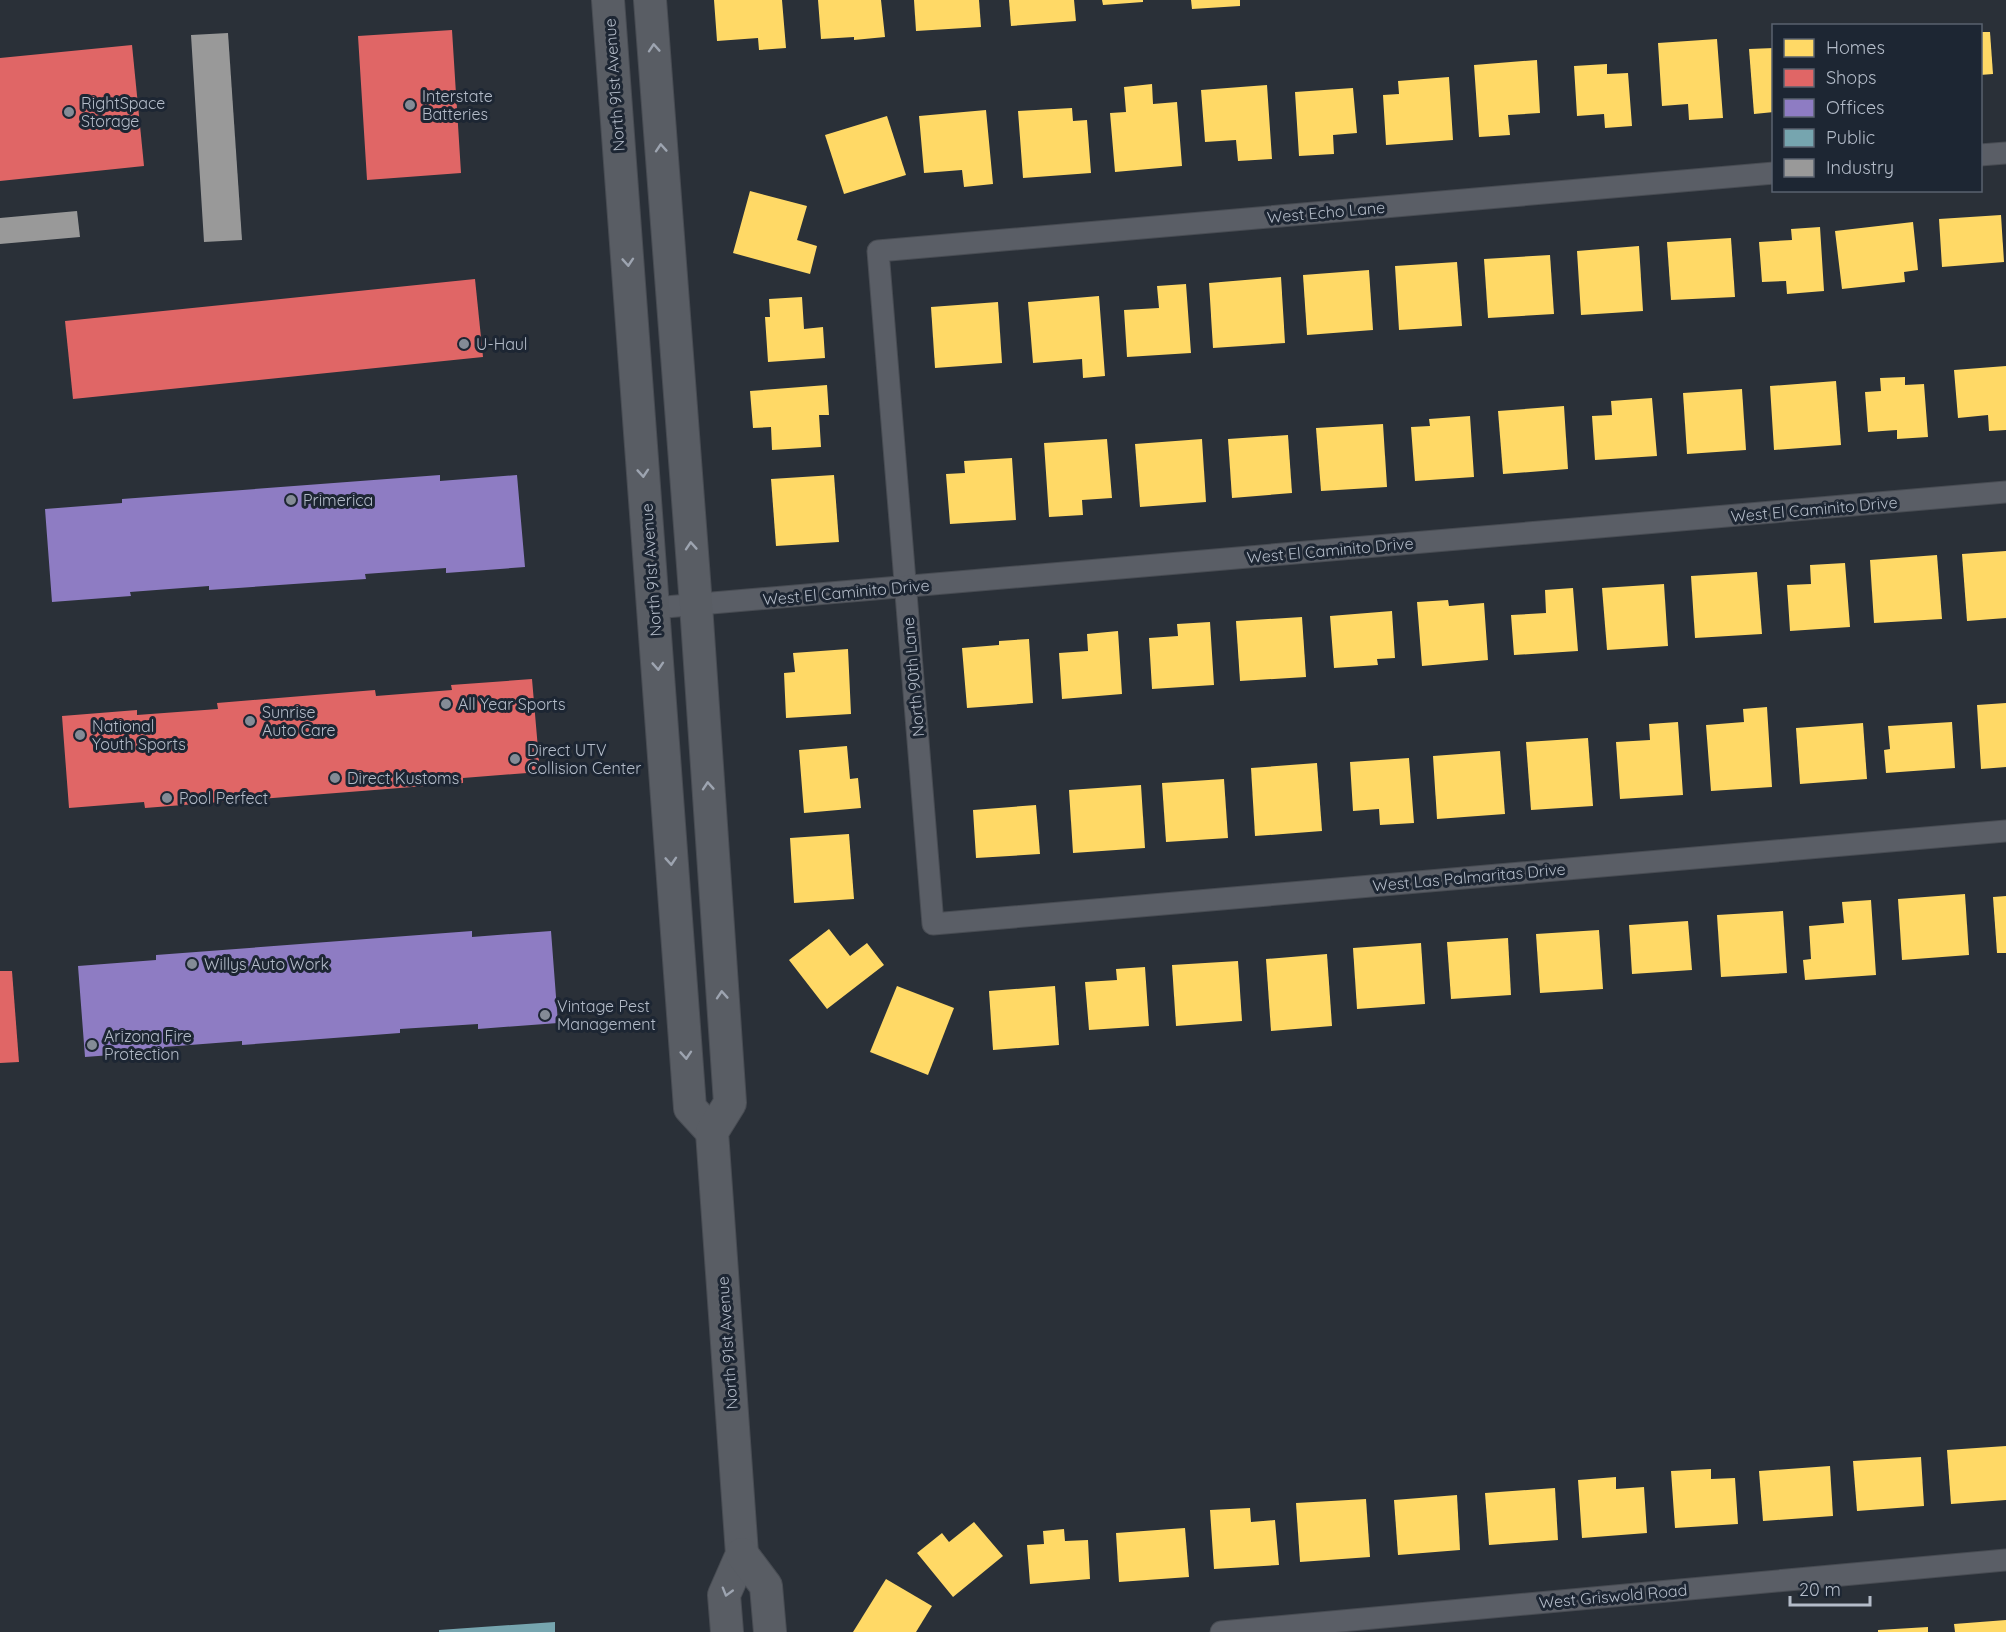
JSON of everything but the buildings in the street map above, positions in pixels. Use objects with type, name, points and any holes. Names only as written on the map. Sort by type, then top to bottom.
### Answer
[{"type":"main road","name":"North 91st Avenue","points":[[608,0],[690,1108],[712,1132],[742,1554],[724,1595],[727,1632]]},
{"type":"main road","points":[[650,0],[696,605],[730,1103],[712,1132]]},
{"type":"main road","points":[[742,1554],[766,1586],[770,1632]]},
{"type":"street","points":[[1982,155],[2006,153]]},
{"type":"street","name":"West Echo Lane","points":[[878,251],[1772,173]]},
{"type":"street","name":"North 90th Lane","points":[[878,251],[933,924]]},
{"type":"street","name":"West El Caminito Drive","points":[[654,608],[2006,492]]},
{"type":"street","name":"West Las Palmaritas Drive","points":[[933,924],[2006,831]]},
{"type":"street","name":"West Griswold Road","points":[[1221,1632],[2006,1560]]},
{"type":"place","name":"Interstate Batteries","points":[[410,105]]},
{"type":"place","name":"RightSpace Storage","points":[[69,112]]},
{"type":"place","name":"U-Haul","points":[[464,344]]},
{"type":"place","name":"Primerica","points":[[291,500]]},
{"type":"place","name":"All Year Sports","points":[[446,704]]},
{"type":"place","name":"Sunrise Auto Care","points":[[250,721]]},
{"type":"place","name":"National Youth Sports","points":[[80,735]]},
{"type":"place","name":"Direct UTV Collision Center","points":[[515,759]]},
{"type":"place","name":"Direct Kustoms","points":[[335,778]]},
{"type":"place","name":"Pool Perfect","points":[[167,798]]},
{"type":"place","name":"Willys Auto Work","points":[[192,964]]},
{"type":"place","name":"Vintage Pest Management","points":[[545,1015]]},
{"type":"place","name":"Arizona Fire Protection","points":[[92,1045]]}]
